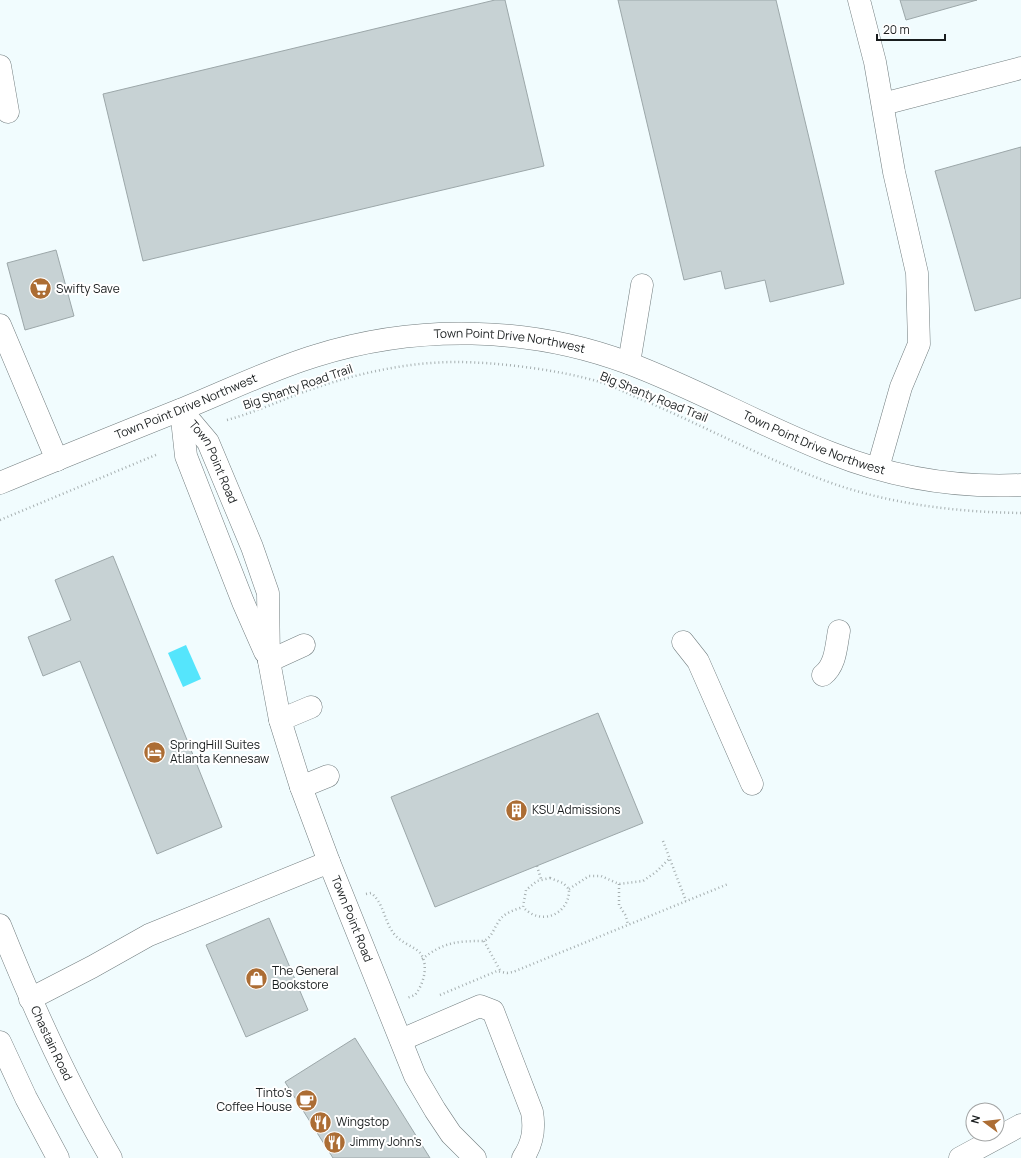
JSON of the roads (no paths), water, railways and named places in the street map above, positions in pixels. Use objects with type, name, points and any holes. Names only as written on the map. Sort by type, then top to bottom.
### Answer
[{"type":"street","points":[[859,0],[875,62],[894,172],[917,274],[919,344],[901,387],[878,468]]},
{"type":"street","points":[[0,66],[8,112]]},
{"type":"street","points":[[883,104],[1021,68]]},
{"type":"street","points":[[629,363],[642,285]]},
{"type":"street","points":[[0,325],[57,460]]},
{"type":"street","name":"Town Point Drive Northwest","points":[[0,483],[254,379],[316,356],[364,343],[427,334],[466,333],[508,335],[552,342],[629,363],[830,453],[878,468],[942,482],[1002,486],[1021,484]]},
{"type":"street","name":"Town Point Road","points":[[181,410],[186,456],[243,602],[268,661],[280,720],[300,787],[328,862],[416,1076],[434,1110],[451,1134],[475,1158]]},
{"type":"street","points":[[824,674],[828,671],[833,662],[839,631]]},
{"type":"street","points":[[682,642],[698,661],[752,784]]},
{"type":"street","points":[[268,661],[304,645]]},
{"type":"street","points":[[280,720],[311,707]]},
{"type":"street","points":[[300,787],[328,776]]},
{"type":"street","points":[[30,999],[149,935],[328,862]]},
{"type":"street","name":"Chastain Road","points":[[0,925],[30,999],[61,1068],[111,1158]]},
{"type":"street","points":[[401,1040],[480,1006],[493,1011],[532,1112],[534,1126],[532,1141],[523,1158]]},
{"type":"street","points":[[0,1042],[26,1098],[58,1158]]},
{"type":"street","points":[[960,1158],[1021,1125]]},
{"type":"water","points":[[186,645],[201,679],[183,687],[168,653]]},
{"type":"place","name":"Swifty Save","points":[[40,289]]},
{"type":"place","name":"SpringHill Suites Atlanta Kennesaw","points":[[154,752]]},
{"type":"place","name":"KSU Admissions","points":[[517,810]]},
{"type":"place","name":"The General Bookstore","points":[[257,978]]},
{"type":"place","name":"Tinto's Coffee House","points":[[307,1100]]},
{"type":"place","name":"Wingstop","points":[[321,1122]]},
{"type":"place","name":"Jimmy John's","points":[[334,1142]]}]
